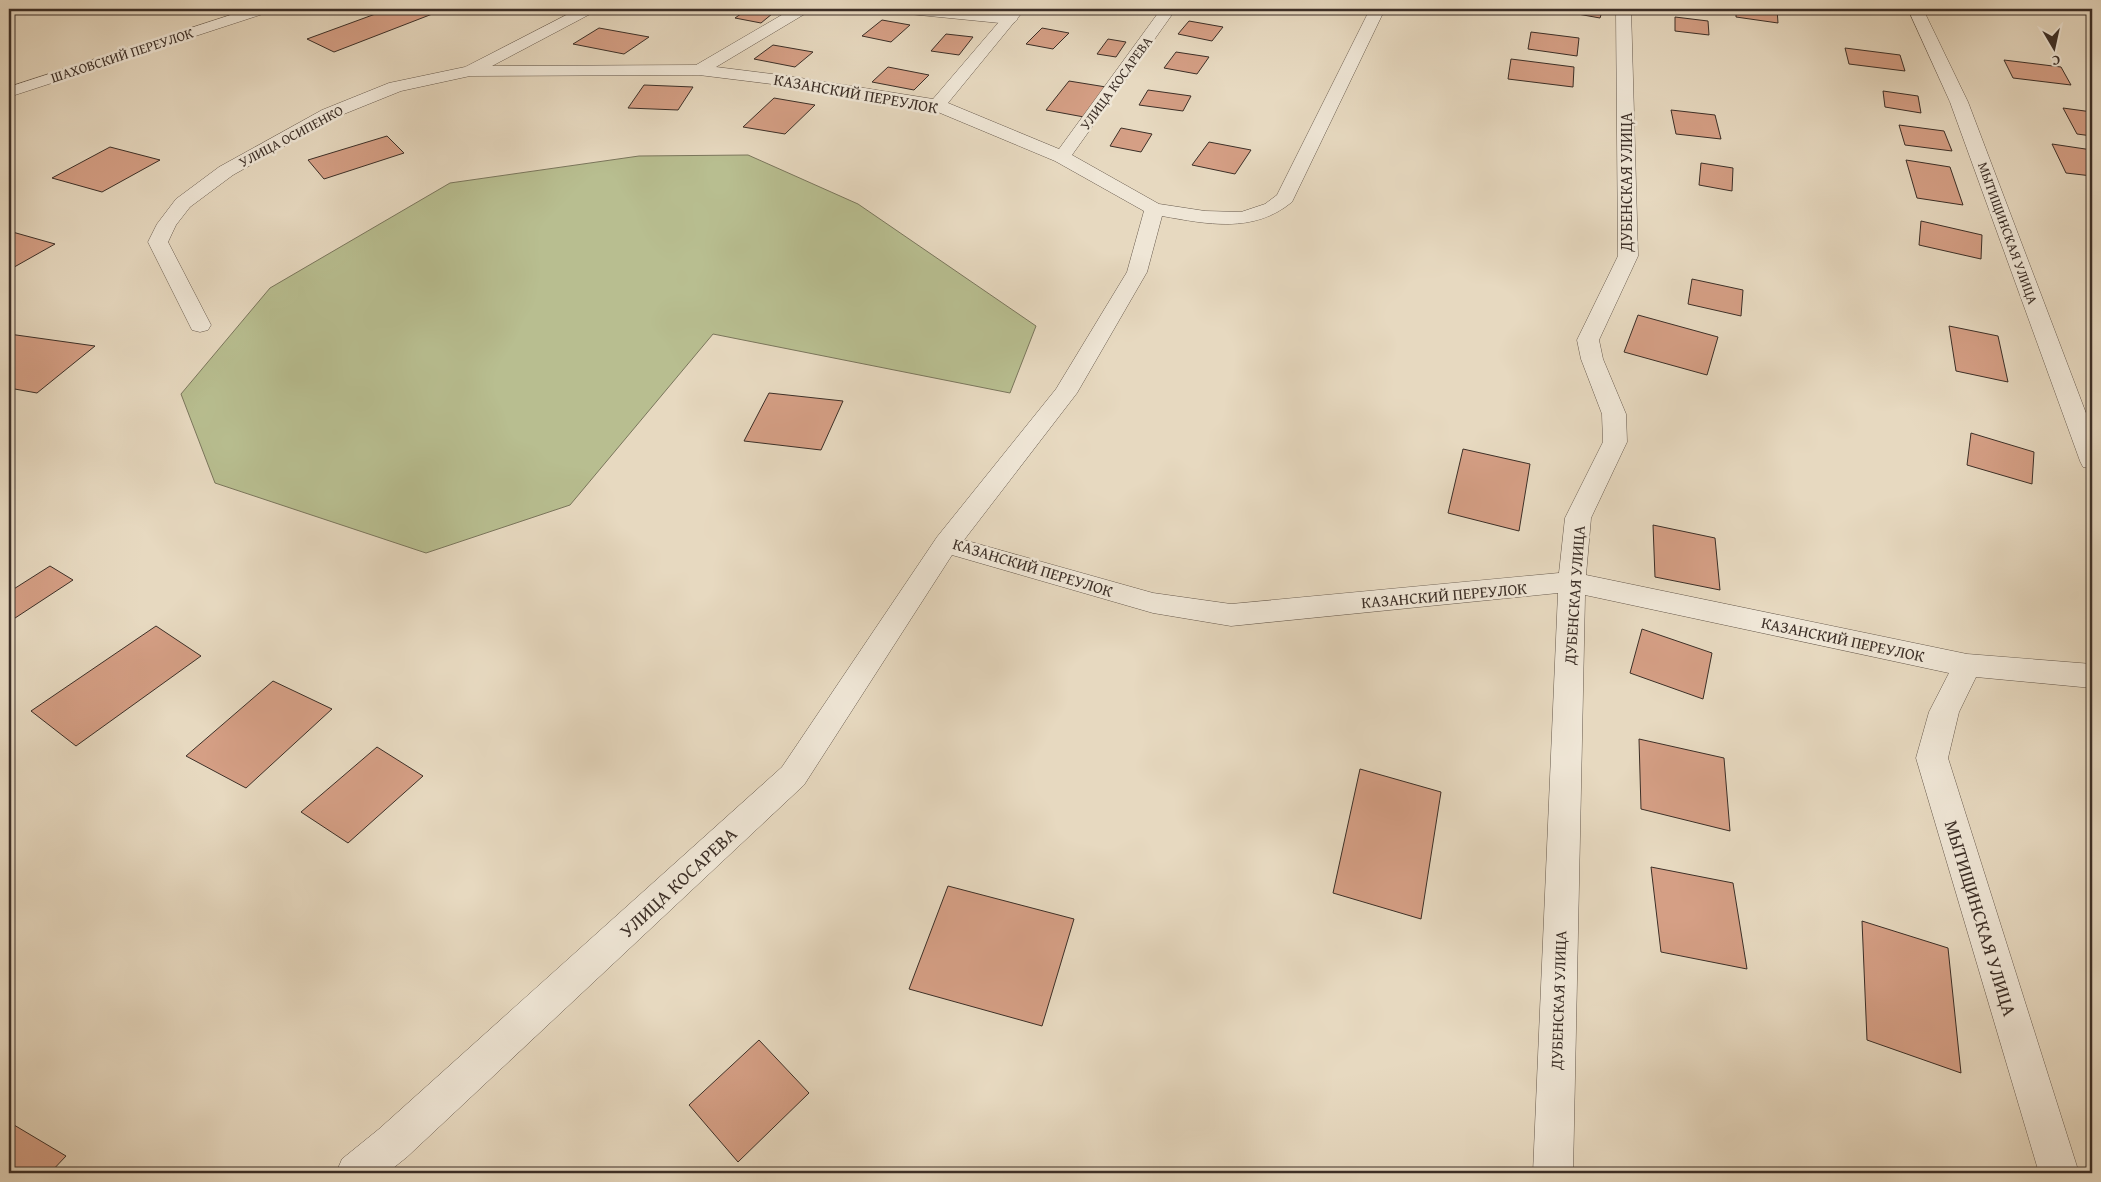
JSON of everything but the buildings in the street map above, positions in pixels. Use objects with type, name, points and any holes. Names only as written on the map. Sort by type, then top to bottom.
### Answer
[{"type":"street","name":"ШАХОВСКИЙ ПЕРЕУЛОК","points":[[9,92],[264,9]]},
{"type":"street","name":"УЛИЦА ОСИПЕНКО","points":[[200,325],[158,242],[167,224],[183,203],[226,171],[328,114],[395,87],[470,71],[589,9]]},
{"type":"street","points":[[699,70],[803,9]]},
{"type":"street","points":[[909,9],[1014,14]]},
{"type":"street","name":"УЛИЦА КОСАРЕВА","points":[[1062,157],[1169,9]]},
{"type":"street","points":[[1154,209],[1218,218],[1240,218],[1262,214],[1278,207],[1285,198],[1378,9]]},
{"type":"street","name":"ДУБЕНСКАЯ УЛИЦА","points":[[1553,1173],[1572,582],[1578,518],[1615,442],[1614,414],[1592,359],[1588,340],[1628,256],[1624,9]]},
{"type":"street","name":"МЫТИЩИНСКАЯ УЛИЦА","points":[[1916,9],[1959,102],[2092,461]]},
{"type":"street","points":[[937,105],[1014,14]]},
{"type":"street","name":"КАЗАНСКИЙ ПЕРЕУЛОК","points":[[470,71],[699,70],[788,81],[937,105],[1062,157],[1154,209],[1136,272],[1065,393],[946,544],[1153,603],[1231,615],[1572,582],[1967,665],[2092,676]]},
{"type":"street","name":"УЛИЦА КОСАРЕВА","points":[[356,1173],[394,1143],[793,776],[946,544]]},
{"type":"street","name":"МЫТИЩИНСКАЯ УЛИЦА","points":[[1967,665],[1944,712],[1932,758],[2059,1173]]},
{"type":"green space","points":[[748,155],[858,204],[1036,326],[1010,393],[713,334],[570,505],[426,553],[215,483],[181,394],[270,288],[450,183],[639,156]]}]
